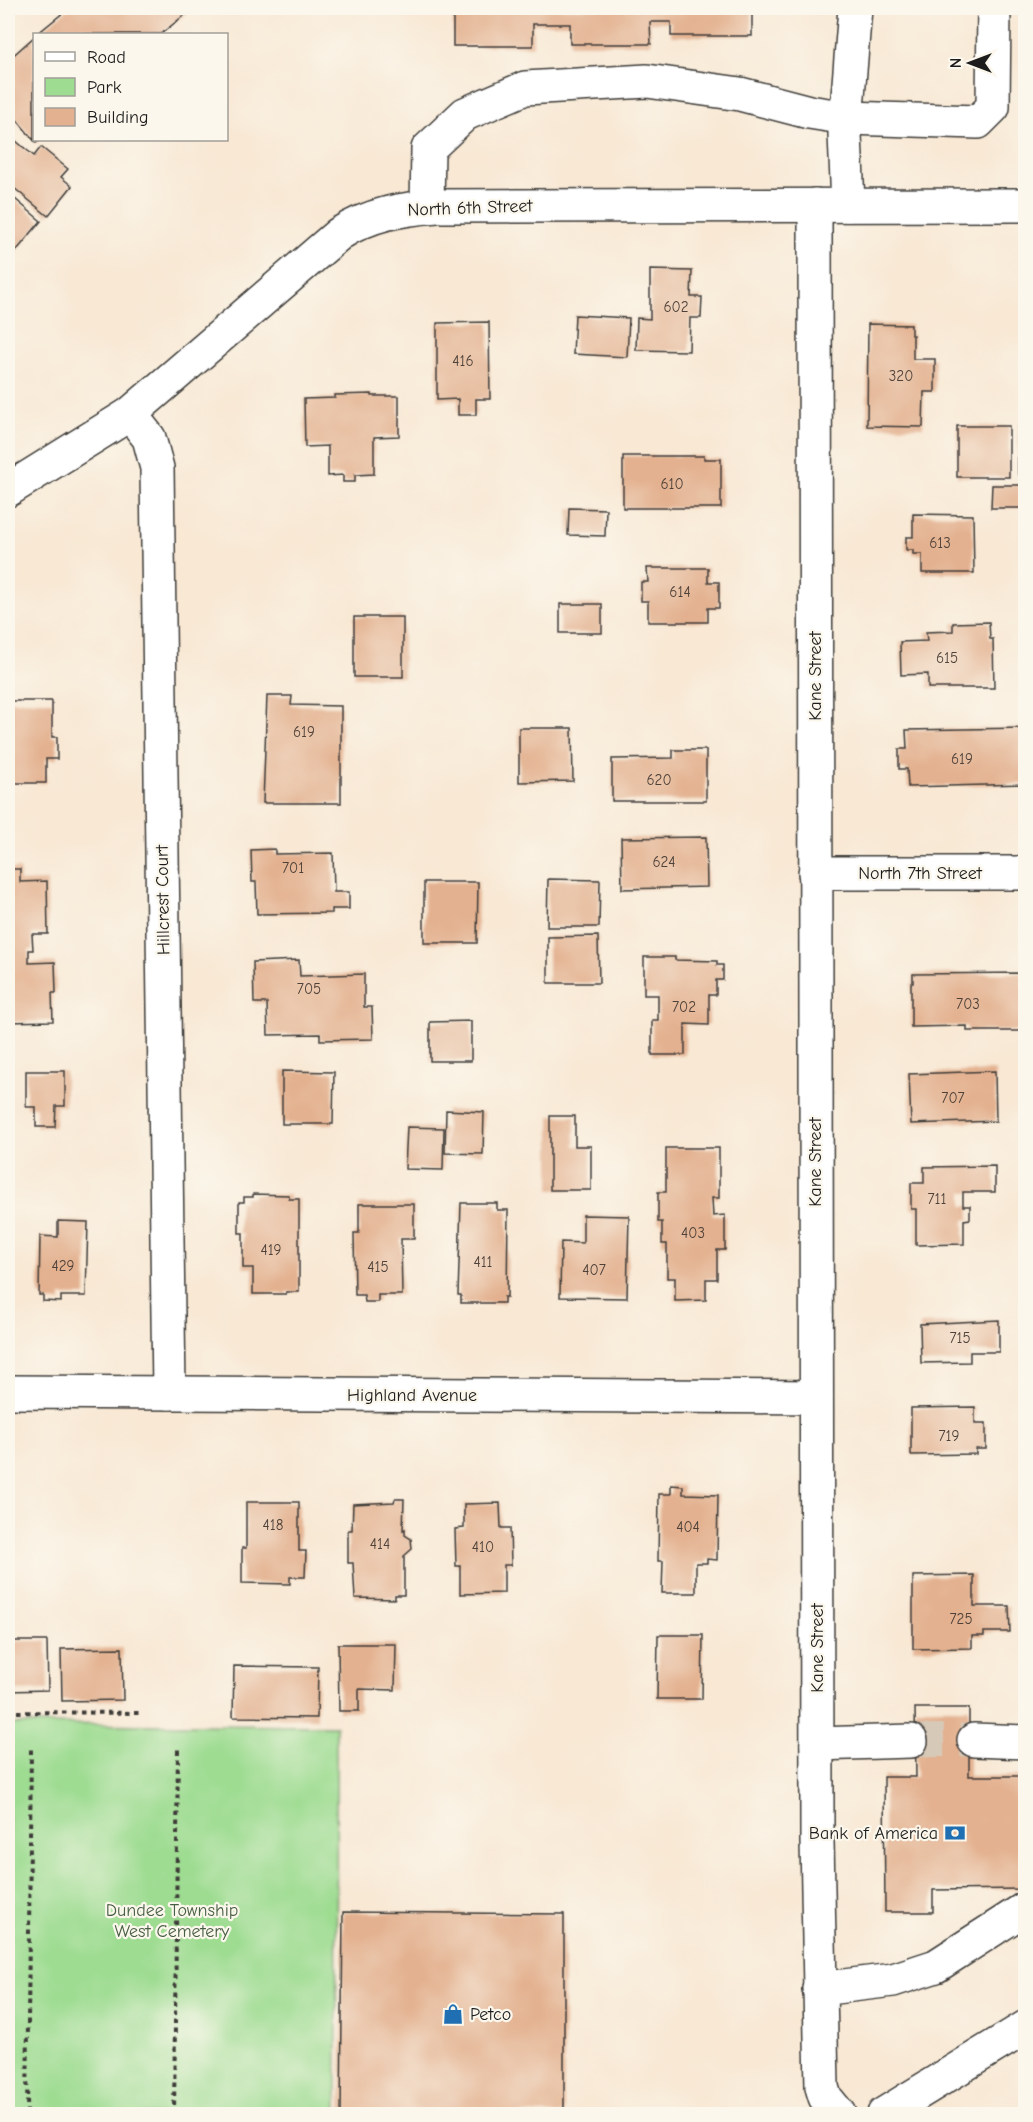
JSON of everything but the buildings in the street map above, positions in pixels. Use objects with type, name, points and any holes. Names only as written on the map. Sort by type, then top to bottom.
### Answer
[{"type":"street","points":[[848,205],[845,134],[855,8]]},
{"type":"street","points":[[427,207],[428,149],[465,114],[525,88],[647,81],[740,94],[808,112],[847,118],[978,122],[993,107],[994,8]]},
{"type":"street","name":"Kane Street","points":[[815,205],[819,1989],[822,2087],[825,2097],[839,2115]]},
{"type":"street","name":"North 6th Street","points":[[8,490],[129,414],[339,234],[378,215],[396,210],[427,207],[1026,205]]},
{"type":"street","name":"Hillcrest Court","points":[[129,414],[149,438],[157,468],[169,1393]]},
{"type":"street","name":"North 7th Street","points":[[815,873],[1026,873]]},
{"type":"street","name":"Highland Avenue","points":[[8,1392],[816,1397]]},
{"type":"street","points":[[974,1740],[1026,1742]]},
{"type":"street","points":[[817,1744],[911,1741]]},
{"type":"street","points":[[819,1989],[893,1980],[936,1966],[1026,1908]]},
{"type":"street","points":[[884,2115],[1026,2027]]},
{"type":"path","points":[[8,1712],[143,1713]]},
{"type":"path","points":[[27,2115],[31,1748]]},
{"type":"path","points":[[174,2115],[178,1748]]},
{"type":"green space","name":"Dundee Township West Cemetery","points":[[8,1724],[336,1726],[337,2114],[8,2114]]},
{"type":"tunnel","points":[[911,1741],[974,1740]]},
{"type":"place","name":"Bank of America","points":[[955,1833]]},
{"type":"place","name":"Petco","points":[[453,2014]]}]
